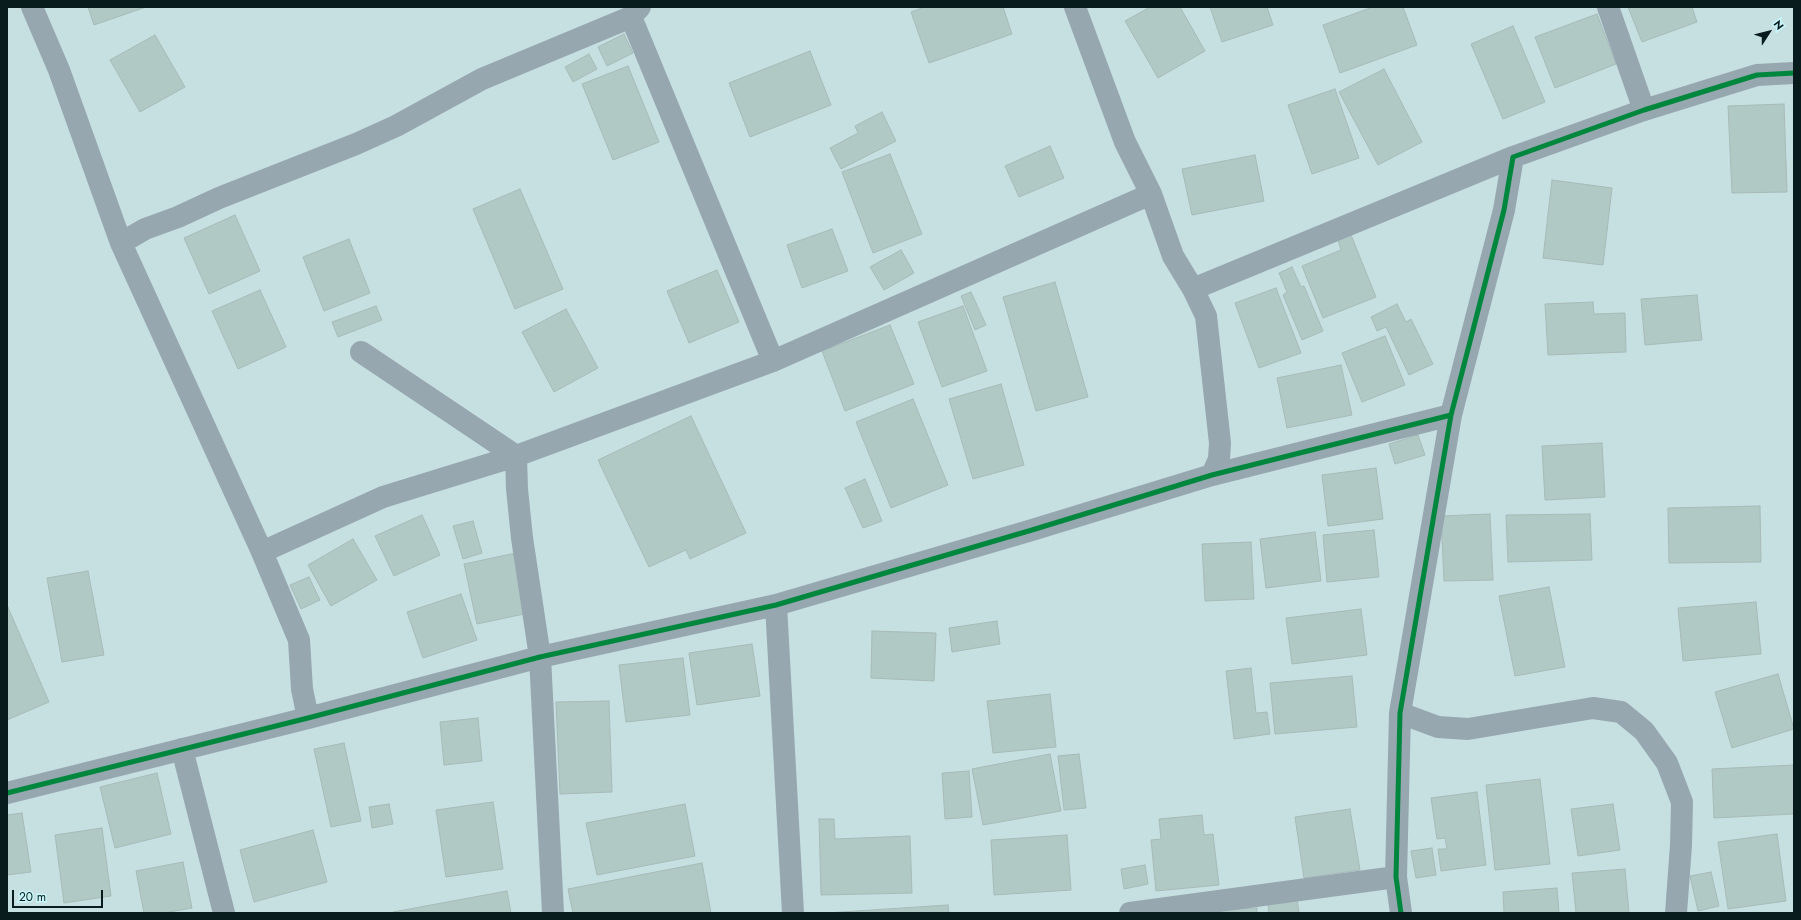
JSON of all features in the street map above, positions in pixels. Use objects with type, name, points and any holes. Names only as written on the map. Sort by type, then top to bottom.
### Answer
[{"type":"street","points":[[32,7],[59,70],[121,243],[262,552],[299,640],[302,689],[308,718]]},
{"type":"street","points":[[1074,7],[1124,142],[1152,194],[1173,256],[1193,289],[1206,316],[1220,444],[1219,459],[1212,475]]},
{"type":"street","points":[[1608,7],[1644,110]]},
{"type":"street","points":[[121,243],[145,228],[178,217],[219,198],[363,141],[396,126],[482,80],[635,12],[773,361]]},
{"type":"street","points":[[1193,289],[1513,156],[1644,110],[1757,75],[1794,73]]},
{"type":"street","points":[[1401,913],[1396,877],[1400,713],[1452,415],[1504,210],[1513,156]]},
{"type":"street","points":[[262,552],[383,497],[516,456],[773,361],[1152,194]]},
{"type":"street","points":[[361,352],[516,456]]},
{"type":"street","points":[[7,793],[308,718],[540,657],[776,605],[1032,530],[1212,475],[1452,415]]},
{"type":"street","points":[[516,456],[516,489],[540,657],[553,913]]},
{"type":"street","points":[[776,605],[793,913]]},
{"type":"street","points":[[1400,713],[1438,727],[1468,729],[1593,708],[1620,712],[1644,731],[1667,763],[1682,802],[1681,845],[1676,913]]},
{"type":"street","points":[[182,749],[224,913]]},
{"type":"street","points":[[1130,913],[1396,877]]},
{"type":"building","points":[[88,7],[146,7],[94,25]]},
{"type":"building","points":[[925,7],[1003,7],[1012,34],[929,63],[911,12]]},
{"type":"building","points":[[1150,7],[1180,7],[1205,51],[1158,78],[1125,21]]},
{"type":"building","points":[[1210,7],[1267,7],[1273,25],[1222,42]]},
{"type":"building","points":[[1373,7],[1403,7],[1417,45],[1340,73],[1323,25]]},
{"type":"building","points":[[1628,7],[1692,7],[1697,22],[1642,42]]},
{"type":"building","points":[[1597,14],[1616,64],[1555,88],[1535,37]]},
{"type":"building","points":[[1513,26],[1545,102],[1503,119],[1471,44]]},
{"type":"building","points":[[624,34],[633,53],[607,66],[598,47]]},
{"type":"building","points":[[155,35],[185,87],[140,112],[110,60]]},
{"type":"building","points":[[810,51],[831,105],[750,137],[729,83]]},
{"type":"building","points":[[589,54],[597,69],[573,82],[565,67]]},
{"type":"building","points":[[628,66],[659,142],[613,160],[582,84]]},
{"type":"building","points":[[1384,69],[1422,142],[1378,165],[1339,92]]},
{"type":"building","points":[[1335,89],[1359,158],[1312,174],[1288,105]]},
{"type":"building","points":[[1784,104],[1787,192],[1732,193],[1728,106]]},
{"type":"building","points":[[882,112],[896,141],[841,169],[830,148],[858,133],[855,126]]},
{"type":"building","points":[[1050,146],[1064,178],[1019,197],[1005,166]]},
{"type":"building","points":[[890,154],[922,234],[873,253],[842,172]]},
{"type":"building","points":[[1255,155],[1264,201],[1192,215],[1182,169]]},
{"type":"building","points":[[1552,180],[1612,188],[1603,265],[1543,258]]},
{"type":"building","points":[[520,189],[563,289],[515,309],[473,209]]},
{"type":"building","points":[[235,215],[260,271],[209,294],[184,238]]},
{"type":"building","points":[[832,229],[848,271],[802,288],[787,245]]},
{"type":"building","points":[[1351,235],[1376,297],[1323,318],[1302,266],[1341,250],[1338,240]]},
{"type":"building","points":[[349,239],[370,293],[324,311],[303,257]]},
{"type":"building","points":[[901,250],[914,273],[884,290],[870,267]]},
{"type":"building","points":[[1292,267],[1301,287],[1304,286],[1323,331],[1302,340],[1283,295],[1287,292],[1279,273]]},
{"type":"building","points":[[717,270],[739,322],[689,343],[667,291]]},
{"type":"building","points":[[1055,282],[1088,397],[1036,411],[1003,297]]},
{"type":"building","points":[[1276,288],[1301,353],[1259,368],[1235,303]]},
{"type":"building","points":[[260,290],[286,347],[238,369],[212,311]]},
{"type":"building","points":[[971,292],[986,325],[975,330],[961,296]]},
{"type":"building","points":[[1697,295],[1702,340],[1645,345],[1641,299]]},
{"type":"building","points":[[1593,302],[1594,314],[1625,313],[1626,352],[1548,355],[1545,304]]},
{"type":"building","points":[[1397,304],[1406,322],[1411,319],[1433,364],[1409,375],[1386,327],[1377,331],[1371,317]]},
{"type":"building","points":[[376,306],[382,320],[338,337],[332,322]]},
{"type":"building","points":[[963,306],[987,371],[942,387],[918,322]]},
{"type":"building","points":[[566,309],[598,368],[554,392],[522,332]]},
{"type":"building","points":[[890,325],[914,384],[845,411],[822,351]]},
{"type":"building","points":[[1385,336],[1405,385],[1362,402],[1342,353]]},
{"type":"building","points":[[1341,365],[1352,415],[1287,428],[1277,378]]},
{"type":"building","points":[[1001,384],[1024,465],[973,479],[949,399]]},
{"type":"building","points":[[913,399],[948,485],[891,508],[856,422]]},
{"type":"building","points":[[691,416],[746,533],[690,559],[686,550],[649,567],[598,460]]},
{"type":"building","points":[[1418,435],[1425,455],[1395,464],[1389,444]]},
{"type":"building","points":[[1602,443],[1605,497],[1545,500],[1542,446]]},
{"type":"building","points":[[1376,468],[1383,519],[1328,526],[1322,475]]},
{"type":"building","points":[[865,479],[882,521],[863,528],[845,488]]},
{"type":"building","points":[[1760,506],[1761,562],[1669,563],[1668,508]]},
{"type":"building","points":[[1490,514],[1493,580],[1444,581],[1441,516]]},
{"type":"building","points":[[1590,514],[1592,560],[1508,562],[1506,515]]},
{"type":"building","points":[[422,515],[440,555],[394,576],[375,536]]},
{"type":"building","points":[[473,521],[482,553],[463,559],[453,526]]},
{"type":"building","points":[[1374,530],[1379,577],[1327,582],[1323,535]]},
{"type":"building","points":[[1315,532],[1321,581],[1266,588],[1260,539]]},
{"type":"building","points":[[353,539],[377,580],[331,606],[308,565]]},
{"type":"building","points":[[1251,542],[1254,599],[1205,601],[1202,544]]},
{"type":"building","points":[[516,553],[529,613],[477,624],[464,564]]},
{"type":"building","points":[[88,571],[104,655],[62,662],[47,578]]},
{"type":"building","points":[[309,577],[320,600],[301,609],[290,585]]},
{"type":"building","points":[[1549,587],[1565,667],[1515,676],[1499,596]]},
{"type":"building","points":[[461,594],[477,640],[423,658],[407,612]]},
{"type":"building","points":[[1756,602],[1761,654],[1683,661],[1678,608]]},
{"type":"building","points":[[7,605],[49,702],[7,720]]},
{"type":"building","points":[[1361,609],[1367,655],[1292,664],[1286,618]]},
{"type":"building","points":[[997,621],[1000,644],[952,652],[949,628]]},
{"type":"building","points":[[872,631],[936,633],[934,681],[871,678]]},
{"type":"building","points":[[752,644],[760,696],[697,705],[689,653]]},
{"type":"building","points":[[683,658],[690,715],[626,722],[619,665]]},
{"type":"building","points":[[1251,668],[1256,713],[1267,712],[1270,734],[1234,739],[1226,671]]},
{"type":"building","points":[[1778,674],[1794,729],[1732,748],[1715,692]]},
{"type":"building","points":[[1352,676],[1357,727],[1275,734],[1270,683]]},
{"type":"building","points":[[1050,694],[1056,747],[993,753],[987,701]]},
{"type":"building","points":[[609,701],[612,792],[560,794],[556,702]]},
{"type":"building","points":[[478,718],[482,761],[444,765],[440,722]]},
{"type":"building","points":[[344,743],[361,821],[331,827],[314,749]]},
{"type":"building","points":[[1050,754],[1061,811],[983,825],[972,769]]},
{"type":"building","points":[[1079,754],[1086,808],[1064,810],[1058,756]]},
{"type":"building","points":[[1794,765],[1794,814],[1714,818],[1712,769]]},
{"type":"building","points":[[969,771],[972,817],[945,819],[942,773]]},
{"type":"building","points":[[157,773],[171,834],[115,848],[100,787]]},
{"type":"building","points":[[1540,779],[1550,864],[1495,870],[1486,785]]},
{"type":"building","points":[[1477,792],[1486,865],[1441,871],[1438,849],[1447,849],[1445,838],[1437,839],[1431,798]]},
{"type":"building","points":[[493,802],[503,869],[446,877],[436,810]]},
{"type":"building","points":[[389,804],[393,824],[372,828],[369,807]]},
{"type":"building","points":[[685,804],[695,856],[597,875],[586,823]]},
{"type":"building","points":[[1613,804],[1620,850],[1578,856],[1571,809]]},
{"type":"building","points":[[1350,809],[1360,870],[1304,878],[1295,817]]},
{"type":"building","points":[[22,813],[31,872],[7,875],[7,815]]},
{"type":"building","points":[[1202,815],[1204,835],[1213,834],[1219,885],[1156,891],[1151,840],[1161,839],[1159,819]]},
{"type":"building","points":[[819,819],[834,819],[835,839],[910,836],[912,893],[821,895]]},
{"type":"building","points":[[102,828],[111,896],[64,903],[55,835]]},
{"type":"building","points":[[313,830],[327,882],[254,902],[240,850]]},
{"type":"building","points":[[1777,834],[1786,901],[1728,909],[1718,842]]},
{"type":"building","points":[[1067,835],[1071,890],[994,895],[991,840]]},
{"type":"building","points":[[1432,848],[1436,875],[1416,878],[1411,851]]},
{"type":"building","points":[[183,862],[192,908],[164,913],[144,913],[136,871]]},
{"type":"building","points":[[702,863],[711,913],[573,913],[568,889]]},
{"type":"building","points":[[1145,865],[1148,884],[1124,889],[1121,869]]},
{"type":"building","points":[[1625,869],[1629,913],[1576,913],[1572,873]]},
{"type":"building","points":[[1711,872],[1719,906],[1698,911],[1690,876]]},
{"type":"building","points":[[1557,888],[1559,913],[1504,913],[1503,892]]},
{"type":"building","points":[[507,891],[511,913],[393,912]]},
{"type":"building","points":[[1296,891],[1299,913],[1269,913],[1267,895]]},
{"type":"building","points":[[948,905],[949,913],[826,913]]},
{"type":"building","points":[[1257,908],[1257,913],[1157,913]]},
{"type":"cycle path","points":[[1401,913],[1396,877],[1400,713],[1451,415],[1504,210],[1513,157],[1644,110],[1757,75],[1794,73]]},
{"type":"cycle path","points":[[7,793],[308,718],[540,657],[776,605],[1032,530],[1212,475],[1451,415]]}]
